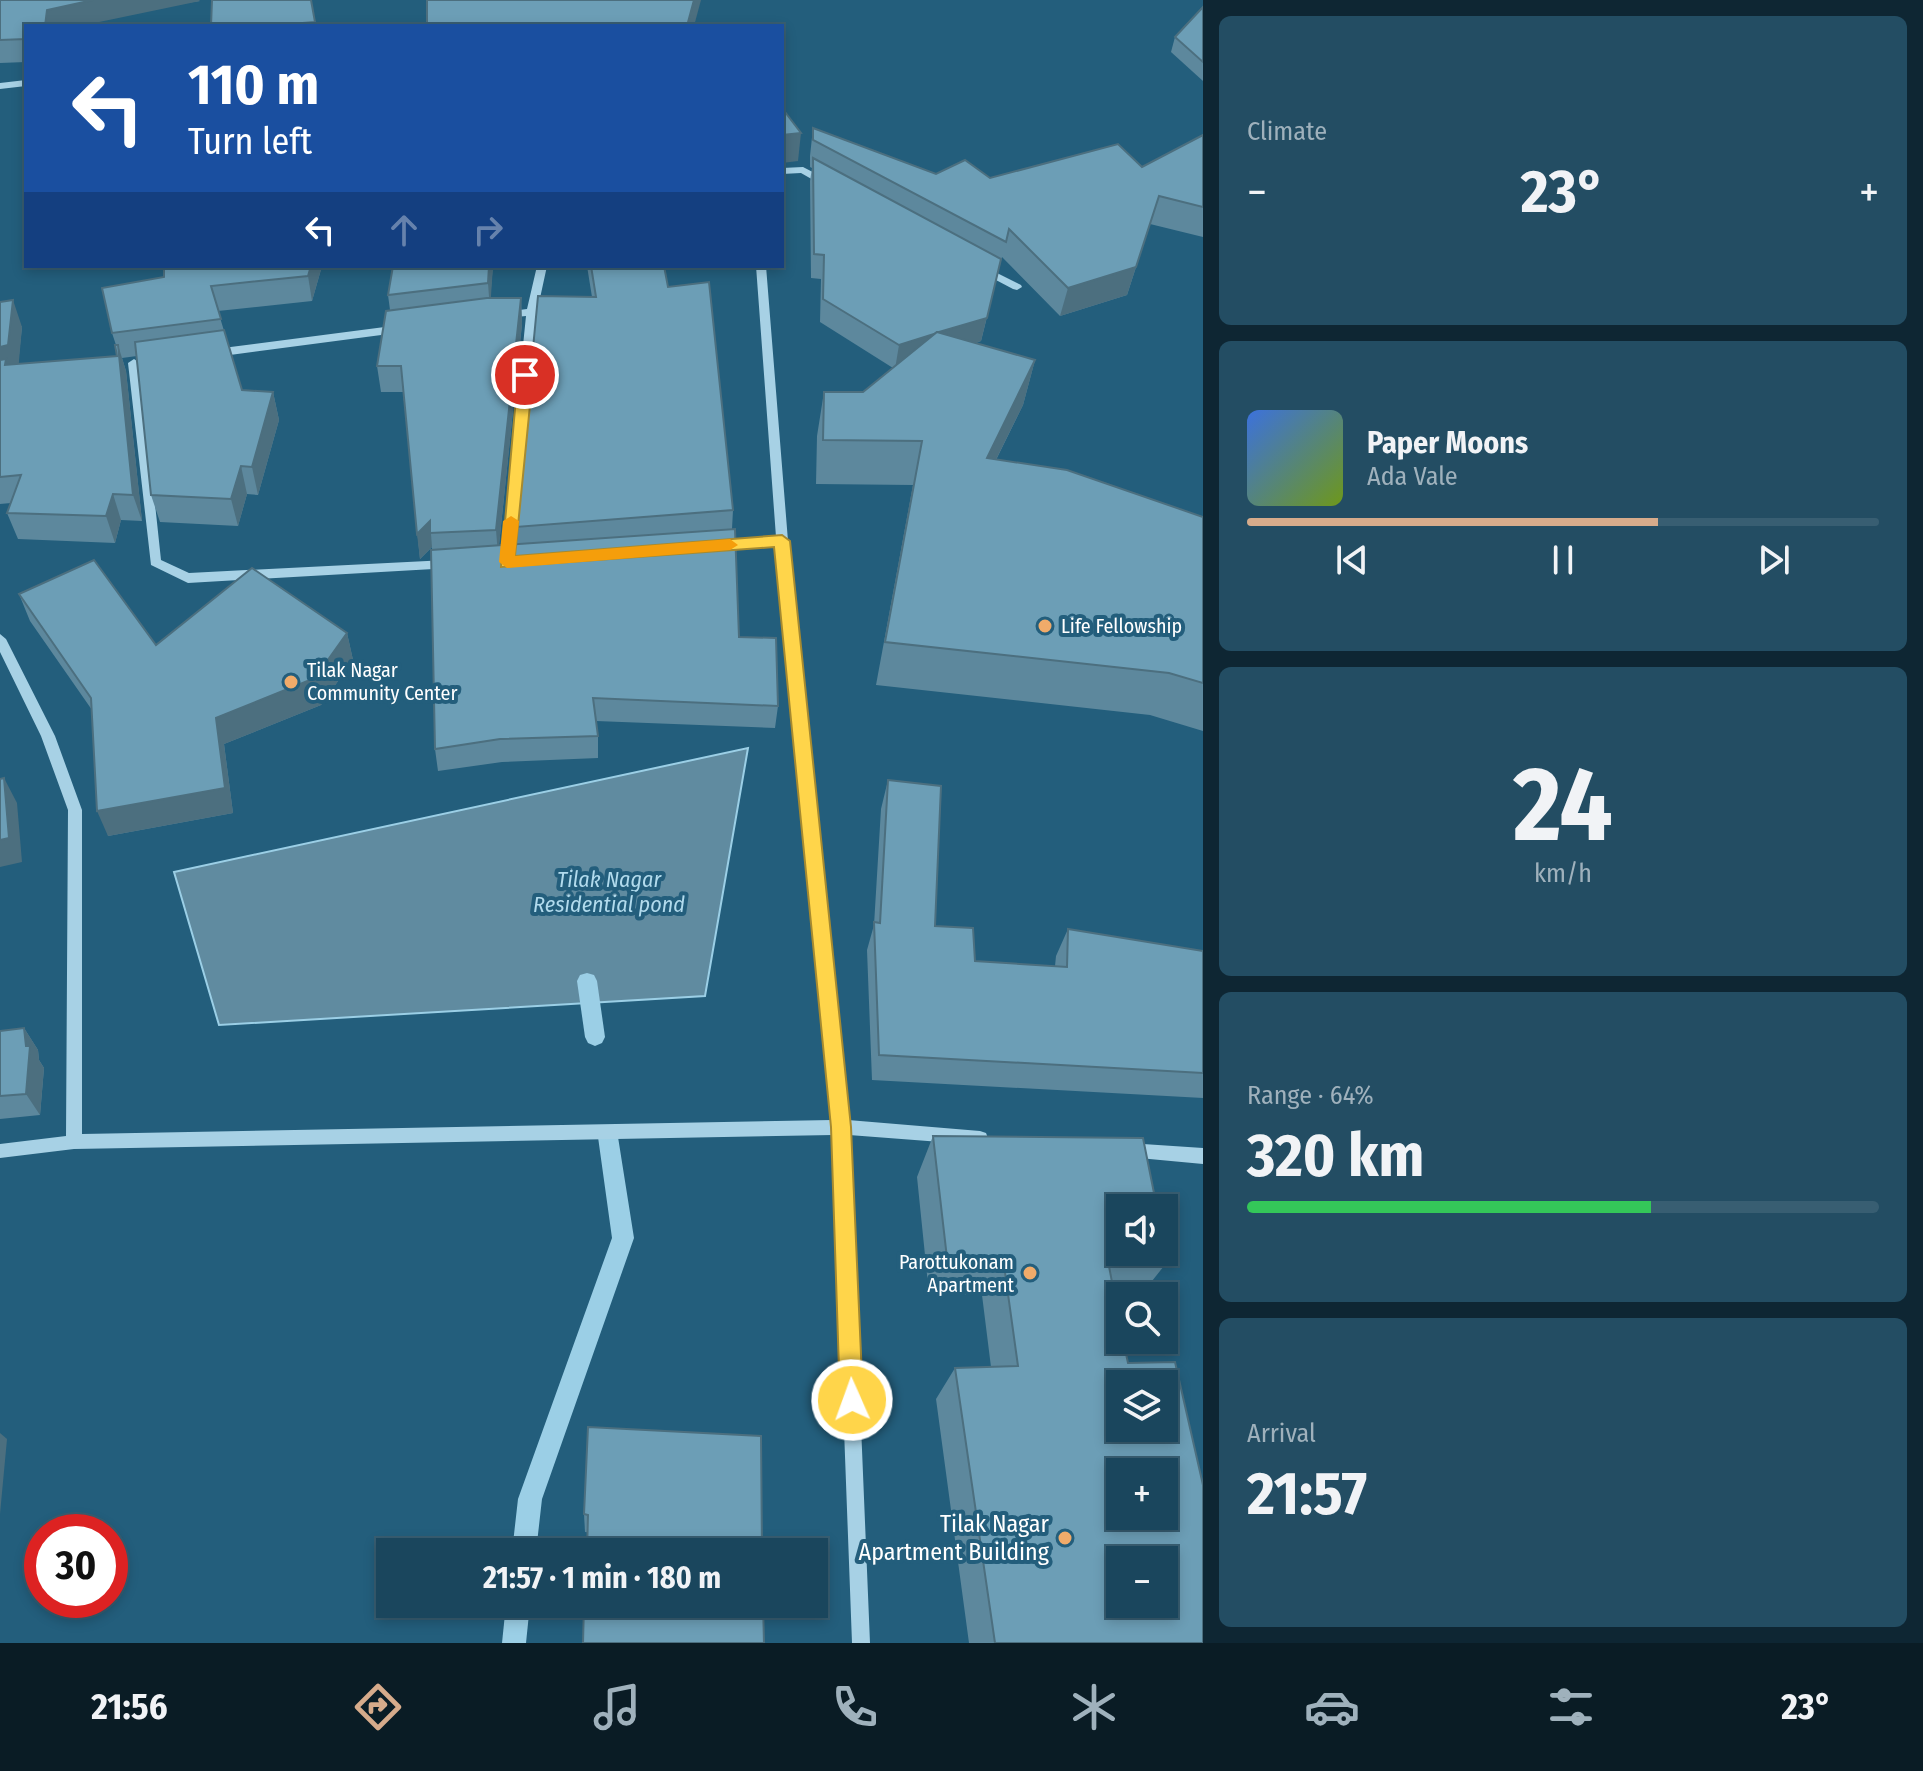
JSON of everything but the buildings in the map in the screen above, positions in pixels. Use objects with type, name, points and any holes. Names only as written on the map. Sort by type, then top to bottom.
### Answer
[{"type":"street","points":[[0,86],[24,83]]},
{"type":"street","points":[[784,171],[803,170],[843,192]]},
{"type":"street","points":[[964,258],[1017,287]]},
{"type":"street","points":[[507,562],[532,312],[542,268]]},
{"type":"street","points":[[761,268],[782,541],[841,1127],[861,1643]]},
{"type":"street","points":[[486,318],[532,312]]},
{"type":"street","points":[[195,355],[409,328]]},
{"type":"street","points":[[119,365],[150,361]]},
{"type":"street","points":[[134,363],[155,562],[188,578],[459,565]]},
{"type":"street","points":[[705,547],[782,541]]},
{"type":"street","points":[[491,563],[522,561]]},
{"type":"street","points":[[0,639],[48,736],[75,810],[74,1142]]},
{"type":"street","points":[[0,1151],[74,1142],[841,1127],[998,1139]]},
{"type":"street","points":[[1109,1148],[1203,1156]]},
{"type":"water","name":"Tilak Nagar Residential pond","points":[[748,748],[705,996],[219,1025],[174,872]]},
{"type":"waterway","points":[[587,981],[595,1037]]},
{"type":"waterway","points":[[526,1538],[530,1499],[623,1238],[608,1137]]},
{"type":"waterway","points":[[514,1643],[517,1618]]},
{"type":"slow traffic","points":[[511,521],[507,562],[730,545]]},
{"type":"place","name":"Life Fellowship","points":[[1045,626]]},
{"type":"place","name":"Tilak Nagar Community Center","points":[[291,682]]},
{"type":"place","name":"Parottukonam Apartment","points":[[1030,1273]]},
{"type":"place","name":"Tilak Nagar Apartment Building","points":[[1065,1538]]},
{"type":"route","points":[[525,375],[507,562],[782,541],[841,1127],[852,1400]]}]
